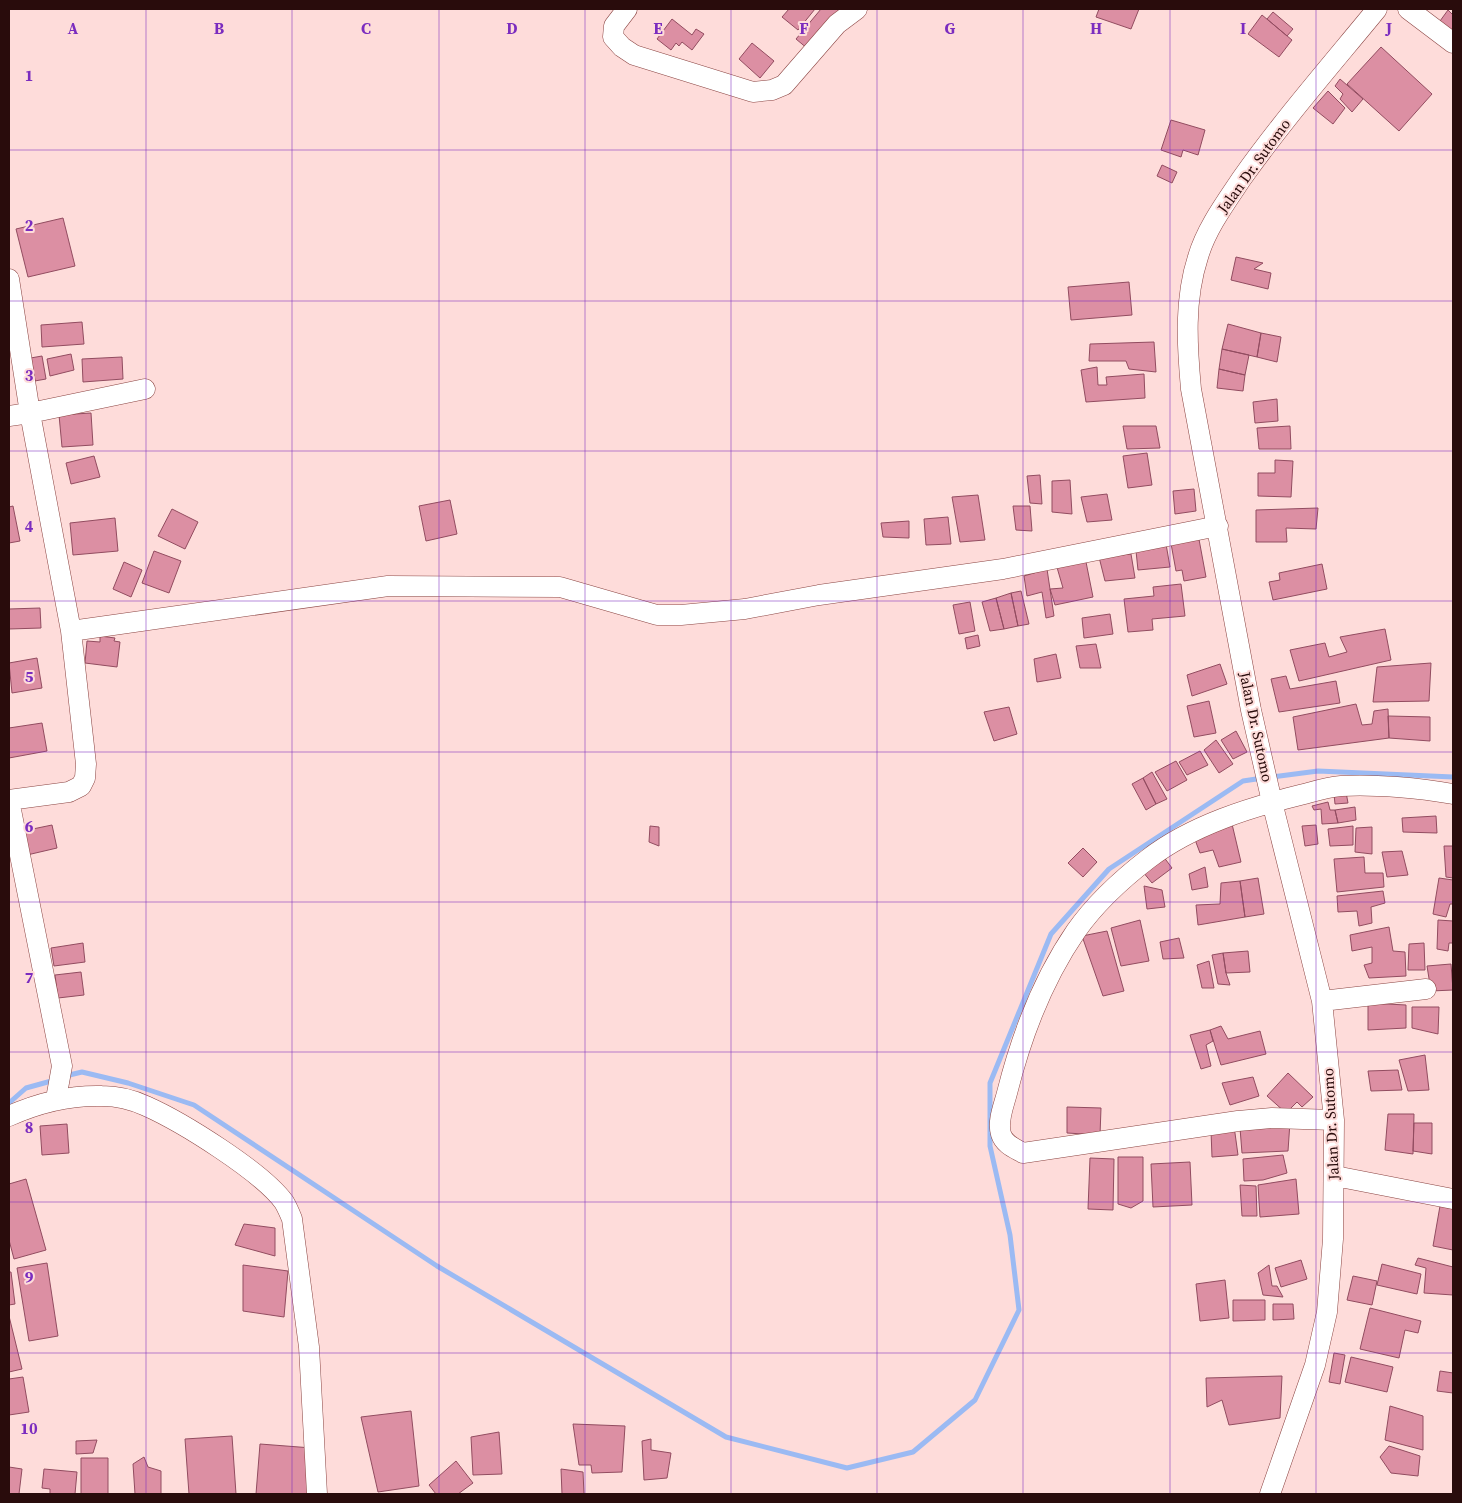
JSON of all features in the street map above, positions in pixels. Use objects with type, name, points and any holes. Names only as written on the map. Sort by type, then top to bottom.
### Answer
[{"type":"street","points":[[627,9],[614,26],[613,37],[622,47],[634,55],[753,92],[772,90],[784,85],[837,24],[857,9]]},
{"type":"street","name":"Jalan Dr. Sutomo","points":[[1270,1494],[1315,1365],[1327,1312],[1331,1276],[1335,1176],[1334,1120],[1322,1001],[1258,741],[1191,389],[1188,302],[1198,256],[1223,206],[1264,148],[1377,9]]},
{"type":"street","points":[[1408,9],[1453,43]]},
{"type":"street","points":[[9,279],[30,413],[72,631],[86,764],[85,778],[81,786],[68,792],[9,800],[62,1066],[57,1094]]},
{"type":"street","points":[[9,416],[145,390]]},
{"type":"street","points":[[72,631],[388,586],[560,587],[657,615],[681,615],[745,609],[819,596],[1003,569],[1218,526]]},
{"type":"street","points":[[1334,1120],[1272,1118],[1238,1121],[1096,1144],[1023,1153],[1009,1146],[1001,1134],[1001,1115],[1018,1051],[1046,984],[1076,931],[1107,895],[1149,858],[1207,825],[1272,801],[1340,786],[1433,790],[1453,794]]},
{"type":"street","points":[[1322,1001],[1426,990]]},
{"type":"street","points":[[9,1116],[57,1094],[102,1096],[144,1105],[173,1119],[235,1159],[272,1190],[284,1203],[292,1219],[309,1347],[317,1494]]},
{"type":"street","points":[[1335,1176],[1453,1199]]},
{"type":"building","points":[[789,9],[815,9],[798,30],[782,17]]},
{"type":"building","points":[[821,9],[840,9],[808,49],[796,39]]},
{"type":"building","points":[[1099,9],[1139,9],[1131,29],[1096,17]]},
{"type":"building","points":[[1448,10],[1453,15],[1453,32],[1440,21]]},
{"type":"building","points":[[1273,12],[1293,29],[1287,36],[1267,19]]},
{"type":"building","points":[[1262,15],[1292,40],[1279,57],[1248,34]]},
{"type":"building","points":[[672,19],[692,35],[696,29],[704,34],[692,50],[682,42],[679,46],[676,43],[671,50],[657,39]]},
{"type":"building","points":[[752,43],[774,61],[760,78],[739,59]]},
{"type":"building","points":[[1381,47],[1432,94],[1399,131],[1347,84]]},
{"type":"building","points":[[1340,79],[1363,99],[1352,112],[1340,99],[1343,94],[1335,86]]},
{"type":"building","points":[[1328,91],[1345,108],[1333,124],[1313,108]]},
{"type":"building","points":[[1171,120],[1205,130],[1198,155],[1183,150],[1181,157],[1161,150]]},
{"type":"building","points":[[1162,165],[1177,172],[1172,183],[1157,176]]},
{"type":"building","points":[[63,218],[75,266],[28,277],[16,229]]},
{"type":"building","points":[[1236,257],[1263,263],[1254,269],[1271,273],[1268,289],[1231,280]]},
{"type":"building","points":[[1129,282],[1132,315],[1071,320],[1068,287]]},
{"type":"building","points":[[82,322],[84,344],[42,347],[41,325]]},
{"type":"building","points":[[1228,324],[1261,333],[1257,357],[1222,349]]},
{"type":"building","points":[[1261,333],[1281,337],[1277,362],[1257,357]]},
{"type":"building","points":[[1154,342],[1156,372],[1129,369],[1126,361],[1089,361],[1090,344]]},
{"type":"building","points":[[1222,349],[1249,355],[1245,375],[1219,369]]},
{"type":"building","points":[[71,354],[74,370],[50,376],[47,359]]},
{"type":"building","points":[[42,356],[46,379],[29,382],[25,359]]},
{"type":"building","points":[[122,357],[123,379],[83,382],[82,359]]},
{"type":"building","points":[[1097,367],[1098,385],[1107,385],[1106,377],[1144,374],[1145,398],[1086,402],[1081,370]]},
{"type":"building","points":[[1219,369],[1245,375],[1243,391],[1217,388]]},
{"type":"building","points":[[1277,399],[1278,421],[1255,423],[1253,402]]},
{"type":"building","points":[[91,413],[93,445],[62,447],[59,415]]},
{"type":"building","points":[[1123,426],[1156,426],[1160,448],[1127,449]]},
{"type":"building","points":[[1290,426],[1291,449],[1259,449],[1257,428]]},
{"type":"building","points":[[1147,453],[1152,485],[1128,488],[1123,456]]},
{"type":"building","points":[[94,456],[100,477],[71,484],[66,463]]},
{"type":"building","points":[[1275,460],[1293,461],[1291,497],[1258,496],[1258,473],[1275,473]]},
{"type":"building","points":[[1040,475],[1042,504],[1030,503],[1027,476]]},
{"type":"building","points":[[1070,480],[1072,514],[1052,512],[1052,481]]},
{"type":"building","points":[[1194,489],[1196,511],[1175,514],[1173,491]]},
{"type":"building","points":[[1107,494],[1112,520],[1087,522],[1081,497]]},
{"type":"building","points":[[978,495],[985,540],[960,542],[952,497]]},
{"type":"building","points":[[450,500],[457,534],[426,541],[419,506]]},
{"type":"building","points":[[13,506],[20,541],[9,543],[9,507]]},
{"type":"building","points":[[1013,506],[1030,506],[1032,531],[1016,530]]},
{"type":"building","points":[[1318,508],[1316,529],[1286,528],[1287,542],[1256,542],[1256,510]]},
{"type":"building","points":[[172,509],[198,522],[185,549],[158,536]]},
{"type":"building","points":[[948,517],[951,544],[926,545],[924,519]]},
{"type":"building","points":[[115,518],[118,551],[73,555],[70,523]]},
{"type":"building","points":[[909,521],[909,538],[883,537],[881,523]]},
{"type":"building","points":[[1198,534],[1206,577],[1184,581],[1182,570],[1176,571],[1170,538]]},
{"type":"building","points":[[1166,544],[1170,567],[1138,570],[1136,551]]},
{"type":"building","points":[[154,551],[181,561],[169,593],[142,583]]},
{"type":"building","points":[[1131,554],[1135,578],[1105,581],[1099,557]]},
{"type":"building","points":[[1085,557],[1093,597],[1055,605],[1050,589],[1063,588],[1056,564]]},
{"type":"building","points":[[124,562],[142,570],[131,597],[113,589]]},
{"type":"building","points":[[1322,564],[1327,589],[1273,600],[1269,582],[1280,580],[1279,573]]},
{"type":"building","points":[[1047,569],[1054,616],[1046,618],[1042,592],[1027,596],[1024,576]]},
{"type":"building","points":[[1181,584],[1185,616],[1152,619],[1153,630],[1128,632],[1124,599],[1154,596],[1153,587]]},
{"type":"building","points":[[1021,591],[1029,624],[1018,626],[1011,593]]},
{"type":"building","points":[[1011,593],[1018,626],[1004,629],[996,598]]},
{"type":"building","points":[[996,598],[1004,629],[990,631],[982,602]]},
{"type":"building","points":[[970,602],[975,631],[959,634],[953,605]]},
{"type":"building","points":[[40,608],[41,628],[9,629],[9,609]]},
{"type":"building","points":[[1110,614],[1113,634],[1084,638],[1082,618]]},
{"type":"building","points":[[1385,629],[1391,660],[1299,681],[1290,650],[1325,643],[1329,657],[1347,652],[1340,637]]},
{"type":"building","points":[[978,635],[980,646],[967,649],[965,638]]},
{"type":"building","points":[[100,636],[115,638],[114,641],[120,642],[117,667],[85,663],[87,641],[100,642]]},
{"type":"building","points":[[1096,644],[1101,668],[1080,668],[1076,646]]},
{"type":"building","points":[[1056,654],[1061,678],[1037,682],[1034,659]]},
{"type":"building","points":[[37,658],[42,688],[12,693],[9,663]]},
{"type":"building","points":[[1431,663],[1429,701],[1373,702],[1377,667]]},
{"type":"building","points":[[1220,664],[1227,684],[1192,696],[1187,675]]},
{"type":"building","points":[[1286,676],[1290,689],[1336,681],[1340,703],[1279,712],[1271,679]]},
{"type":"building","points":[[1209,701],[1216,733],[1194,737],[1187,706]]},
{"type":"building","points":[[1356,704],[1362,725],[1372,724],[1374,711],[1388,709],[1389,738],[1298,750],[1293,717]]},
{"type":"building","points":[[1009,707],[1017,734],[994,741],[984,712]]},
{"type":"building","points":[[1388,716],[1430,717],[1430,741],[1389,738]]},
{"type":"building","points":[[42,723],[47,751],[9,758],[9,728]]},
{"type":"building","points":[[1236,731],[1247,752],[1233,759],[1221,740]]},
{"type":"building","points":[[1216,740],[1233,764],[1219,773],[1204,750]]},
{"type":"building","points":[[1200,751],[1208,765],[1187,775],[1179,762]]},
{"type":"building","points":[[1176,761],[1187,780],[1167,791],[1155,772]]},
{"type":"building","points":[[1152,772],[1167,799],[1156,804],[1143,778]]},
{"type":"building","points":[[1143,778],[1156,804],[1146,810],[1132,784]]},
{"type":"building","points":[[1346,792],[1348,803],[1335,804],[1334,794]]},
{"type":"building","points":[[1328,802],[1330,810],[1335,810],[1338,823],[1322,824],[1321,809],[1314,810],[1312,806]]},
{"type":"building","points":[[1355,807],[1356,820],[1338,823],[1335,810]]},
{"type":"building","points":[[1436,816],[1437,833],[1403,832],[1402,818]]},
{"type":"building","points":[[1232,824],[1241,862],[1219,867],[1213,850],[1200,853],[1194,837]]},
{"type":"building","points":[[52,825],[57,848],[27,855],[23,831]]},
{"type":"building","points":[[1316,825],[1318,844],[1305,846],[1302,826]]},
{"type":"building","points":[[650,826],[659,827],[659,846],[649,842]]},
{"type":"building","points":[[1353,826],[1353,845],[1330,846],[1328,829]]},
{"type":"building","points":[[1372,827],[1372,854],[1355,852],[1356,828]]},
{"type":"building","points":[[1444,846],[1453,846],[1453,878],[1446,877]]},
{"type":"building","points":[[1083,848],[1097,862],[1083,877],[1068,863]]},
{"type":"building","points":[[1402,851],[1408,875],[1387,877],[1382,852]]},
{"type":"building","points":[[1163,856],[1172,868],[1152,883],[1143,872]]},
{"type":"building","points":[[1364,857],[1365,873],[1383,873],[1384,887],[1337,892],[1334,859]]},
{"type":"building","points":[[1205,867],[1208,887],[1192,890],[1189,874]]},
{"type":"building","points":[[1258,878],[1264,914],[1245,917],[1240,881]]},
{"type":"building","points":[[1439,878],[1453,880],[1453,904],[1450,904],[1446,917],[1433,914]]},
{"type":"building","points":[[1240,881],[1245,917],[1198,925],[1196,905],[1220,904],[1221,883]]},
{"type":"building","points":[[1144,886],[1162,890],[1165,907],[1147,909]]},
{"type":"building","points":[[1383,891],[1385,903],[1371,907],[1372,923],[1359,926],[1357,911],[1338,912],[1337,896]]},
{"type":"building","points":[[1140,920],[1149,961],[1121,966],[1111,928]]},
{"type":"building","points":[[1438,920],[1453,921],[1453,943],[1449,943],[1448,951],[1437,949]]},
{"type":"building","points":[[1389,927],[1393,951],[1405,952],[1406,976],[1369,978],[1364,965],[1372,963],[1372,947],[1352,951],[1350,935]]},
{"type":"building","points":[[1107,931],[1124,991],[1103,996],[1082,936]]},
{"type":"building","points":[[1179,938],[1184,958],[1163,959],[1160,942]]},
{"type":"building","points":[[83,943],[85,962],[54,966],[51,948]]},
{"type":"building","points":[[1424,943],[1425,970],[1408,970],[1409,944]]},
{"type":"building","points":[[1248,951],[1250,972],[1226,973],[1223,953]]},
{"type":"building","points":[[1223,953],[1230,985],[1218,984],[1212,955]]},
{"type":"building","points":[[1209,961],[1214,988],[1202,988],[1197,965]]},
{"type":"building","points":[[1451,964],[1453,990],[1431,991],[1427,966]]},
{"type":"building","points":[[81,972],[84,995],[58,998],[55,975]]},
{"type":"building","points":[[1368,1003],[1406,1005],[1406,1028],[1368,1030]]},
{"type":"building","points":[[1412,1007],[1439,1007],[1438,1034],[1412,1028]]},
{"type":"building","points":[[1221,1026],[1228,1039],[1260,1031],[1266,1054],[1221,1065],[1210,1030]]},
{"type":"building","points":[[1210,1030],[1213,1041],[1206,1045],[1211,1066],[1201,1069],[1190,1035]]},
{"type":"building","points":[[1425,1055],[1429,1090],[1408,1091],[1399,1060]]},
{"type":"building","points":[[1398,1070],[1402,1090],[1371,1091],[1368,1071]]},
{"type":"building","points":[[1288,1073],[1313,1097],[1302,1107],[1297,1102],[1286,1113],[1267,1096]]},
{"type":"building","points":[[1253,1077],[1259,1096],[1230,1105],[1222,1083]]},
{"type":"building","points":[[1067,1107],[1101,1108],[1100,1135],[1067,1133]]},
{"type":"building","points":[[1388,1114],[1414,1114],[1413,1154],[1385,1150]]},
{"type":"building","points":[[1290,1122],[1288,1151],[1242,1153],[1240,1128]]},
{"type":"building","points":[[1414,1123],[1432,1123],[1432,1154],[1413,1151]]},
{"type":"building","points":[[67,1124],[69,1153],[42,1155],[40,1126]]},
{"type":"building","points":[[1234,1126],[1238,1155],[1212,1157],[1211,1131]]},
{"type":"building","points":[[1283,1155],[1287,1173],[1263,1180],[1244,1181],[1243,1159]]},
{"type":"building","points":[[1118,1157],[1143,1157],[1143,1201],[1131,1208],[1118,1204]]},
{"type":"building","points":[[1090,1158],[1114,1159],[1113,1210],[1088,1209]]},
{"type":"building","points":[[1190,1162],[1192,1205],[1153,1207],[1151,1164]]},
{"type":"building","points":[[26,1179],[46,1250],[14,1259],[9,1240],[9,1184]]},
{"type":"building","points":[[1296,1179],[1299,1214],[1260,1217],[1258,1185]]},
{"type":"building","points":[[1240,1185],[1256,1186],[1257,1216],[1242,1216]]},
{"type":"building","points":[[1440,1206],[1453,1209],[1453,1250],[1433,1246]]},
{"type":"building","points":[[244,1224],[275,1228],[275,1256],[235,1245]]},
{"type":"building","points":[[1418,1258],[1453,1267],[1453,1295],[1424,1293],[1426,1268],[1415,1265]]},
{"type":"building","points":[[1301,1260],[1307,1279],[1281,1287],[1275,1268]]},
{"type":"building","points":[[47,1263],[58,1336],[29,1341],[17,1268]]},
{"type":"building","points":[[1382,1264],[1421,1274],[1417,1294],[1377,1285]]},
{"type":"building","points":[[243,1265],[288,1271],[284,1317],[243,1311]]},
{"type":"building","points":[[1269,1265],[1272,1286],[1277,1286],[1283,1297],[1263,1295],[1258,1273]]},
{"type":"building","points":[[9,1272],[11,1272],[15,1304],[9,1305]]},
{"type":"building","points":[[1353,1276],[1377,1281],[1372,1305],[1347,1300]]},
{"type":"building","points":[[1225,1280],[1229,1318],[1200,1321],[1196,1284]]},
{"type":"building","points":[[1233,1300],[1265,1300],[1265,1320],[1233,1321]]},
{"type":"building","points":[[1273,1304],[1293,1304],[1294,1319],[1273,1320]]},
{"type":"building","points":[[1370,1308],[1421,1321],[1418,1333],[1405,1330],[1399,1358],[1360,1349]]},
{"type":"building","points":[[9,1316],[22,1369],[9,1372]]},
{"type":"building","points":[[1334,1353],[1345,1355],[1340,1384],[1329,1382]]},
{"type":"building","points":[[1351,1357],[1393,1367],[1387,1392],[1345,1382]]},
{"type":"building","points":[[1440,1371],[1453,1373],[1453,1393],[1437,1391]]},
{"type":"building","points":[[1282,1376],[1280,1418],[1229,1425],[1222,1400],[1207,1407],[1206,1378]]},
{"type":"building","points":[[23,1377],[29,1412],[9,1415],[9,1379]]},
{"type":"building","points":[[1390,1406],[1423,1416],[1423,1450],[1385,1440]]},
{"type":"building","points":[[411,1411],[419,1486],[378,1492],[361,1417]]},
{"type":"building","points":[[573,1424],[625,1426],[622,1472],[592,1473],[591,1465],[579,1465]]},
{"type":"building","points":[[499,1432],[502,1474],[473,1475],[471,1437]]},
{"type":"building","points":[[232,1436],[236,1494],[189,1494],[185,1439]]},
{"type":"building","points":[[651,1439],[651,1450],[671,1453],[667,1478],[644,1480],[642,1441]]},
{"type":"building","points":[[97,1440],[93,1453],[76,1454],[76,1441]]},
{"type":"building","points":[[260,1444],[312,1448],[309,1494],[256,1494]]},
{"type":"building","points":[[1389,1446],[1420,1456],[1418,1476],[1391,1473],[1380,1457]]},
{"type":"building","points":[[144,1457],[148,1467],[161,1471],[161,1494],[135,1494],[133,1464]]},
{"type":"building","points":[[81,1458],[108,1458],[108,1494],[81,1494]]},
{"type":"building","points":[[456,1461],[473,1483],[458,1494],[436,1494],[429,1485]]},
{"type":"building","points":[[9,1467],[22,1469],[19,1494],[9,1494]]},
{"type":"building","points":[[44,1469],[77,1472],[75,1494],[50,1494],[50,1489],[42,1488]]},
{"type":"building","points":[[561,1469],[583,1472],[584,1494],[562,1494]]},
{"type":"waterway","points":[[1272,777],[1318,771],[1453,777]]},
{"type":"waterway","points":[[65,1076],[82,1072],[128,1083],[194,1105],[437,1266],[726,1437],[847,1468],[913,1452],[975,1400],[1019,1310],[1010,1235],[990,1146],[990,1083],[1051,934],[1109,869],[1243,781],[1263,778]]},
{"type":"waterway","points":[[9,1103],[26,1088],[55,1080]]}]
